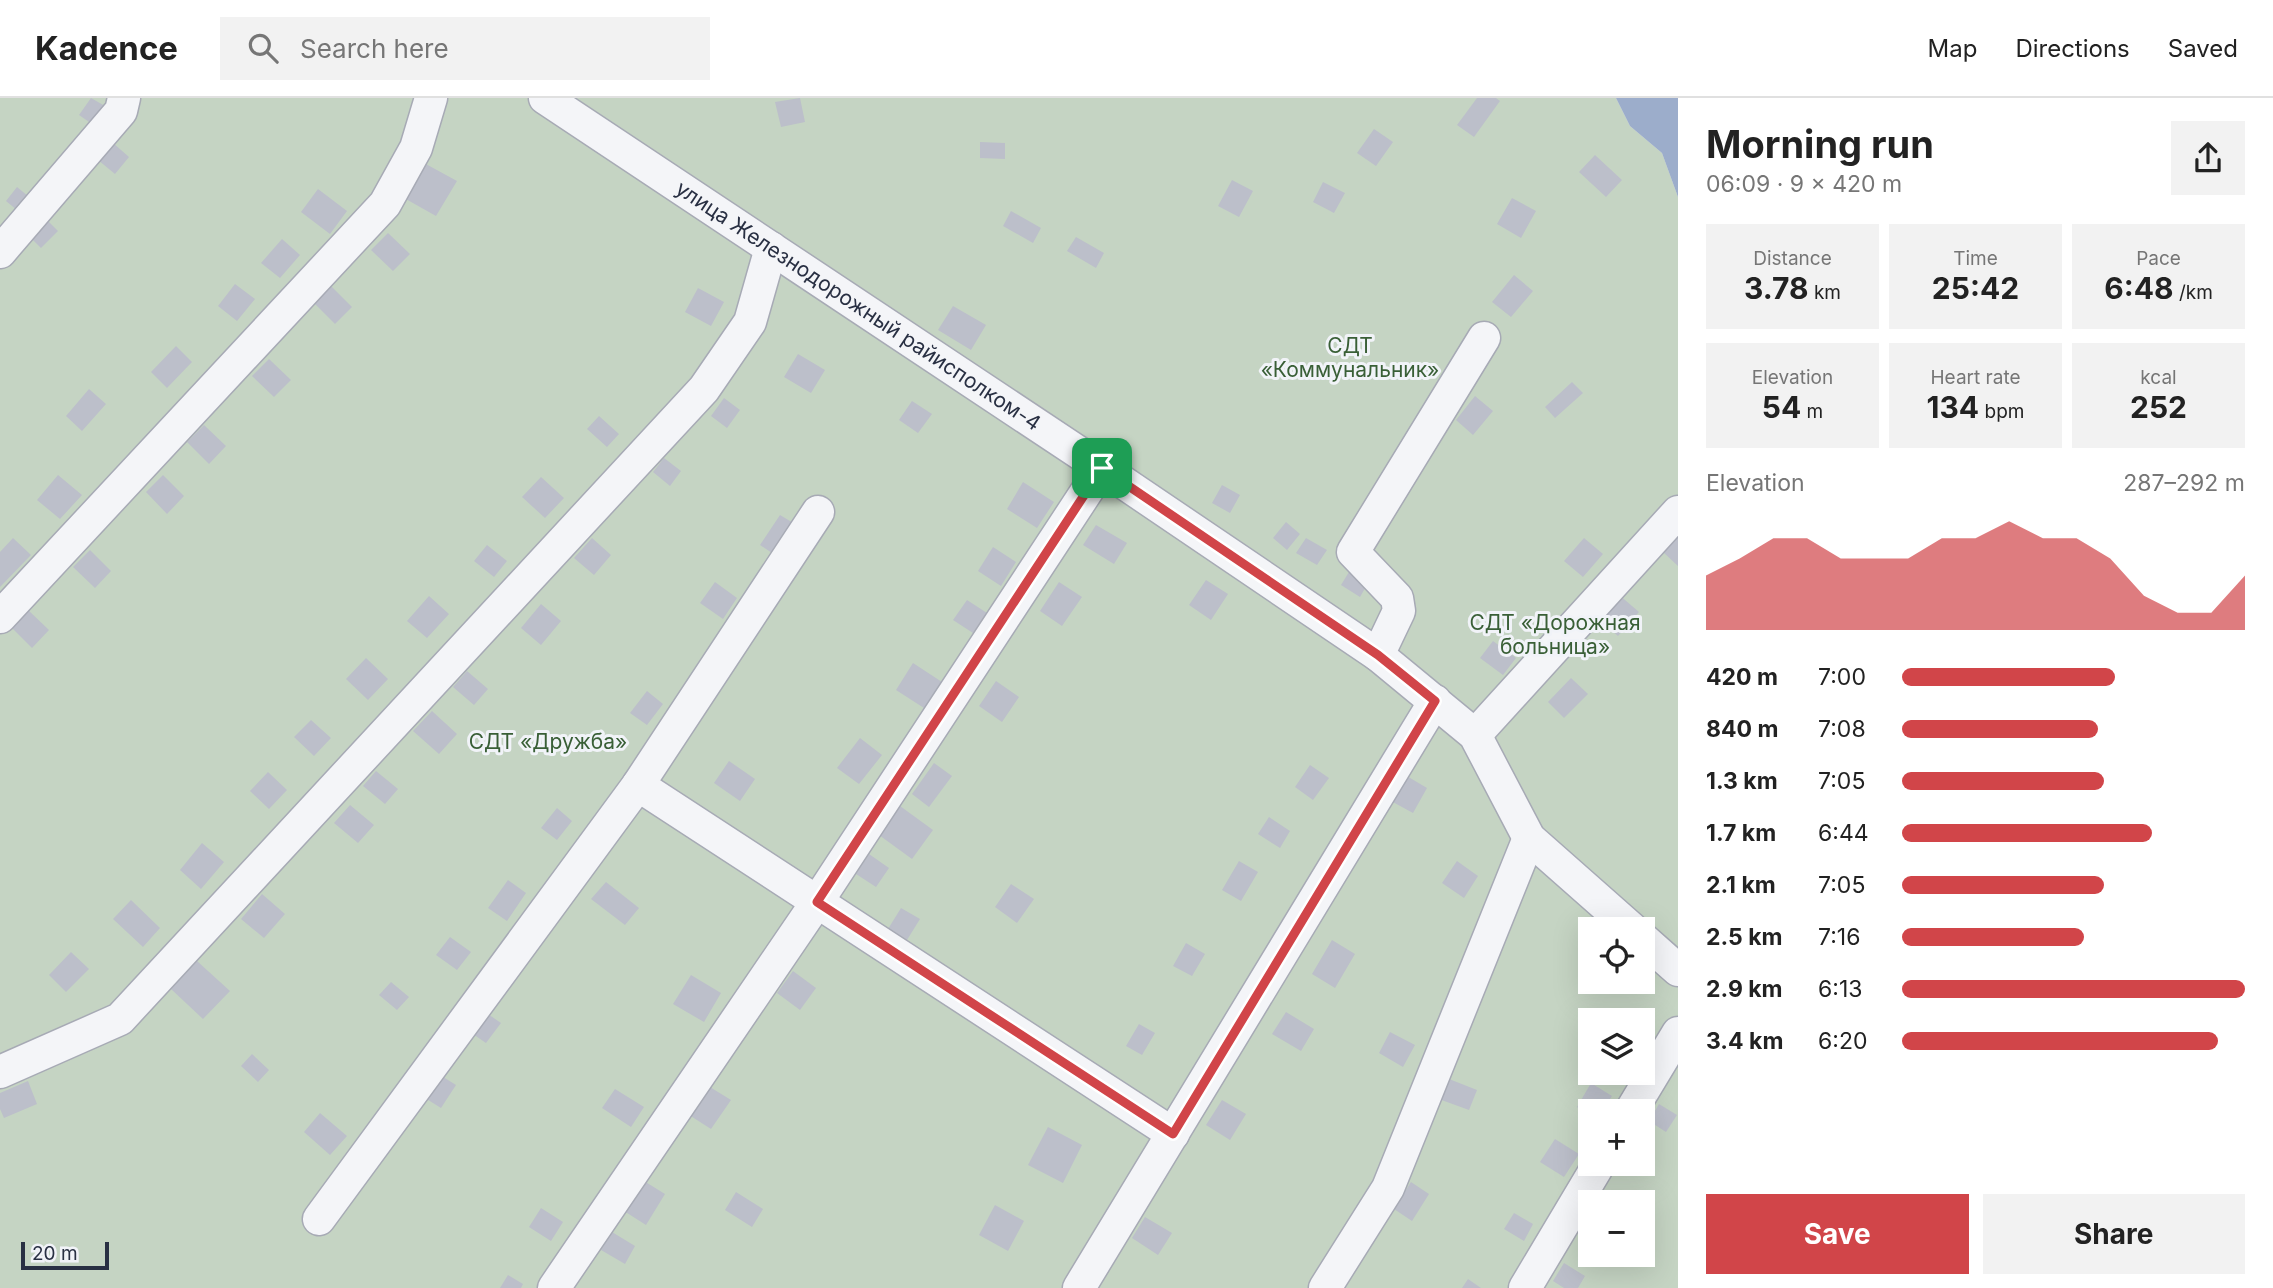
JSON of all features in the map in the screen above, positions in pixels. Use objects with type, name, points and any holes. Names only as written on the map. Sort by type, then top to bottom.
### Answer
[{"type":"street","points":[[0,252],[121,111],[124,98]]},
{"type":"street","points":[[0,617],[385,204],[416,148],[430,98]]},
{"type":"street","name":"улица Железнодорожный райисполком-4","points":[[545,98],[1378,655],[1475,735],[1529,838],[1618,917]]},
{"type":"street","points":[[0,1072],[120,1019],[704,389],[750,322],[772,248]]},
{"type":"street","points":[[1378,655],[1399,611],[1397,598],[1353,552],[1484,338]]},
{"type":"street","points":[[554,1288],[817,902],[1102,468]]},
{"type":"street","points":[[319,1219],[638,785],[818,512]]},
{"type":"street","points":[[1475,735],[1678,512]]},
{"type":"street","points":[[1079,1288],[1435,701]]},
{"type":"street","points":[[638,785],[1173,1134]]},
{"type":"street","points":[[1325,1288],[1388,1188],[1529,838]]},
{"type":"street","points":[[1655,950],[1678,970]]},
{"type":"street","points":[[1638,1099],[1678,1033]]},
{"type":"street","points":[[1525,1288],[1593,1176]]},
{"type":"green space","name":"СДТ «Дружба»","points":[[0,98],[1616,98],[1630,126],[1662,153],[1678,197],[1678,1288],[0,1288]]},
{"type":"water","points":[[1616,98],[1678,98],[1678,197],[1662,153],[1630,126]]},
{"type":"building","points":[[91,98],[105,106],[92,124],[79,115]]},
{"type":"building","points":[[800,98],[805,122],[781,127],[775,102]]},
{"type":"building","points":[[1477,98],[1496,98],[1500,101],[1474,137],[1457,125]]},
{"type":"building","points":[[1374,129],[1393,142],[1376,166],[1357,153]]},
{"type":"building","points":[[980,142],[1005,143],[1005,159],[980,158]]},
{"type":"building","points":[[113,143],[129,157],[115,174],[98,160]]},
{"type":"building","points":[[1595,155],[1622,180],[1606,197],[1579,172]]},
{"type":"building","points":[[424,163],[457,181],[436,216],[404,198]]},
{"type":"building","points":[[1232,180],[1253,191],[1239,217],[1218,206]]},
{"type":"building","points":[[1323,182],[1345,193],[1334,213],[1313,202]]},
{"type":"building","points":[[17,187],[34,201],[23,215],[6,201]]},
{"type":"building","points":[[318,189],[347,211],[330,234],[301,212]]},
{"type":"building","points":[[1512,198],[1536,211],[1521,238],[1497,224]]},
{"type":"building","points":[[1011,211],[1041,228],[1033,243],[1003,226]]},
{"type":"building","points":[[47,220],[58,231],[41,248],[29,236]]},
{"type":"building","points":[[388,233],[410,254],[393,271],[371,250]]},
{"type":"building","points":[[1076,237],[1104,253],[1096,268],[1067,251]]},
{"type":"building","points":[[282,239],[300,255],[280,278],[261,263]]},
{"type":"building","points":[[1514,275],[1533,291],[1511,317],[1492,302]]},
{"type":"building","points":[[235,284],[255,299],[237,321],[218,306]]},
{"type":"building","points":[[331,286],[352,307],[335,324],[314,303]]},
{"type":"building","points":[[698,288],[724,302],[711,326],[685,312]]},
{"type":"building","points":[[953,306],[986,325],[971,350],[938,330]]},
{"type":"building","points":[[176,346],[192,362],[167,388],[151,372]]},
{"type":"building","points":[[798,354],[825,370],[811,393],[784,377]]},
{"type":"building","points":[[269,359],[291,380],[274,397],[252,376]]},
{"type":"building","points":[[1572,382],[1583,393],[1555,418],[1545,407]]},
{"type":"building","points":[[89,389],[106,404],[82,431],[66,416]]},
{"type":"building","points":[[1475,396],[1493,411],[1473,435],[1456,420]]},
{"type":"building","points":[[724,398],[740,410],[727,428],[711,416]]},
{"type":"building","points":[[912,401],[932,414],[918,433],[899,420]]},
{"type":"building","points":[[599,416],[619,434],[607,447],[587,429]]},
{"type":"building","points":[[204,425],[226,446],[209,464],[187,442]]},
{"type":"building","points":[[664,458],[681,471],[670,486],[653,472]]},
{"type":"building","points":[[58,475],[82,495],[60,519],[37,500]]},
{"type":"building","points":[[163,475],[184,496],[167,514],[146,492]]},
{"type":"building","points":[[541,477],[564,498],[545,518],[522,497]]},
{"type":"building","points":[[1023,482],[1054,502],[1037,528],[1007,509]]},
{"type":"building","points":[[1222,485],[1240,495],[1230,513],[1212,503]]},
{"type":"building","points":[[780,515],[795,524],[775,555],[760,545]]},
{"type":"building","points":[[1286,522],[1300,534],[1287,550],[1273,538]]},
{"type":"building","points":[[1096,525],[1127,543],[1114,564],[1083,545]]},
{"type":"building","points":[[1678,534],[1678,566],[1663,552]]},
{"type":"building","points":[[13,538],[31,555],[0,587],[0,552]]},
{"type":"building","points":[[592,538],[611,555],[594,575],[574,558]]},
{"type":"building","points":[[1306,538],[1327,550],[1317,565],[1296,553]]},
{"type":"building","points":[[1584,538],[1603,554],[1583,577],[1564,561]]},
{"type":"building","points":[[487,545],[507,561],[494,577],[474,561]]},
{"type":"building","points":[[993,547],[1016,562],[1001,586],[978,571]]},
{"type":"building","points":[[90,550],[111,571],[95,588],[73,567]]},
{"type":"building","points":[[1349,572],[1368,583],[1360,597],[1341,585]]},
{"type":"building","points":[[1206,580],[1228,594],[1211,620],[1189,605]]},
{"type":"building","points":[[715,582],[737,598],[723,619],[700,603]]},
{"type":"building","points":[[1059,582],[1082,597],[1062,626],[1040,611]]},
{"type":"building","points":[[1618,594],[1639,612],[1618,636],[1597,618]]},
{"type":"building","points":[[429,596],[449,614],[427,638],[407,621]]},
{"type":"building","points":[[967,600],[987,613],[973,633],[953,620]]},
{"type":"building","points":[[541,604],[561,621],[541,645],[521,628]]},
{"type":"building","points":[[27,609],[49,630],[32,648],[11,627]]},
{"type":"building","points":[[1493,641],[1516,658],[1503,675],[1480,658]]},
{"type":"building","points":[[366,658],[388,679],[368,700],[346,679]]},
{"type":"building","points":[[913,663],[942,682],[924,708],[896,690]]},
{"type":"building","points":[[467,671],[488,689],[474,705],[453,687]]},
{"type":"building","points":[[1571,678],[1588,694],[1564,718],[1548,702]]},
{"type":"building","points":[[996,681],[1019,697],[1002,722],[979,706]]},
{"type":"building","points":[[647,691],[663,704],[647,725],[630,713]]},
{"type":"building","points":[[432,711],[457,734],[439,754],[413,731]]},
{"type":"building","points":[[311,720],[331,738],[314,756],[294,737]]},
{"type":"building","points":[[860,738],[882,755],[859,784],[837,768]]},
{"type":"building","points":[[729,761],[755,779],[740,801],[714,783]]},
{"type":"building","points":[[934,763],[952,776],[929,807],[912,794]]},
{"type":"building","points":[[1310,765],[1329,778],[1313,800],[1295,787]]},
{"type":"building","points":[[376,771],[398,789],[385,804],[363,786]]},
{"type":"building","points":[[268,772],[287,790],[269,809],[250,791]]},
{"type":"building","points":[[1405,775],[1427,788],[1413,813],[1391,801]]},
{"type":"building","points":[[350,805],[374,825],[358,843],[334,823]]},
{"type":"building","points":[[900,806],[933,830],[912,859],[879,835]]},
{"type":"building","points":[[557,808],[572,821],[557,840],[541,828]]},
{"type":"building","points":[[1269,817],[1290,831],[1280,848],[1258,834]]},
{"type":"building","points":[[202,843],[224,862],[201,889],[180,870]]},
{"type":"building","points":[[869,854],[889,868],[876,887],[856,874]]},
{"type":"building","points":[[1239,861],[1258,872],[1241,901],[1222,890]]},
{"type":"building","points":[[1457,861],[1478,876],[1464,898],[1442,883]]},
{"type":"building","points":[[508,880],[526,893],[507,921],[488,908]]},
{"type":"building","points":[[606,882],[639,908],[625,925],[591,899]]},
{"type":"building","points":[[1011,884],[1034,899],[1017,923],[995,907]]},
{"type":"building","points":[[262,894],[285,914],[264,938],[241,919]]},
{"type":"building","points":[[131,900],[160,928],[143,947],[113,919]]},
{"type":"building","points":[[901,908],[920,919],[907,940],[888,929]]},
{"type":"building","points":[[450,937],[471,952],[457,970],[436,955]]},
{"type":"building","points":[[1332,940],[1355,954],[1335,988],[1312,974]]},
{"type":"building","points":[[1186,943],[1205,954],[1192,976],[1173,966]]},
{"type":"building","points":[[71,952],[89,969],[66,992],[49,975]]},
{"type":"building","points":[[197,961],[230,991],[203,1019],[171,989]]},
{"type":"building","points":[[793,971],[816,988],[800,1010],[777,993]]},
{"type":"building","points":[[691,975],[721,993],[704,1022],[673,1004]]},
{"type":"building","points":[[391,982],[409,997],[397,1010],[379,995]]},
{"type":"building","points":[[482,1010],[501,1023],[486,1043],[467,1030]]},
{"type":"building","points":[[1286,1012],[1314,1029],[1301,1051],[1272,1034]]},
{"type":"building","points":[[1139,1024],[1155,1033],[1142,1055],[1126,1046]]},
{"type":"building","points":[[1390,1032],[1415,1045],[1403,1067],[1379,1053]]},
{"type":"building","points":[[252,1054],[269,1070],[258,1082],[241,1066]]},
{"type":"building","points":[[432,1070],[456,1085],[441,1108],[417,1093]]},
{"type":"building","points":[[1444,1077],[1477,1090],[1469,1110],[1436,1098]]},
{"type":"building","points":[[28,1081],[37,1104],[4,1118],[0,1109],[0,1093]]},
{"type":"building","points":[[705,1084],[731,1100],[711,1129],[686,1113]]},
{"type":"building","points":[[1590,1085],[1612,1096],[1610,1099],[1582,1099]]},
{"type":"building","points":[[615,1089],[644,1107],[631,1127],[602,1108]]},
{"type":"building","points":[[1222,1100],[1246,1114],[1230,1140],[1206,1125]]},
{"type":"building","points":[[1659,1104],[1677,1115],[1666,1132],[1655,1125],[1655,1111]]},
{"type":"building","points":[[320,1113],[347,1136],[330,1155],[304,1132]]},
{"type":"building","points":[[1048,1127],[1082,1145],[1063,1183],[1028,1165]]},
{"type":"building","points":[[1555,1139],[1578,1153],[1564,1177],[1540,1162]]},
{"type":"building","points":[[644,1181],[665,1194],[646,1225],[624,1211]]},
{"type":"building","points":[[1411,1182],[1429,1194],[1412,1221],[1394,1209]]},
{"type":"building","points":[[736,1192],[763,1209],[752,1227],[725,1210]]},
{"type":"building","points":[[995,1205],[1024,1221],[1008,1251],[979,1235]]},
{"type":"building","points":[[541,1208],[563,1222],[551,1241],[529,1227]]},
{"type":"building","points":[[1514,1213],[1533,1224],[1524,1241],[1504,1229]]},
{"type":"building","points":[[1145,1217],[1172,1233],[1158,1255],[1132,1238]]},
{"type":"building","points":[[612,1232],[635,1246],[625,1264],[601,1250]]},
{"type":"building","points":[[1564,1263],[1585,1276],[1578,1288],[1564,1288],[1553,1281]]},
{"type":"building","points":[[508,1275],[523,1284],[521,1288],[500,1288]]},
{"type":"building","points":[[1468,1279],[1481,1288],[1462,1288]]},
{"type":"route","points":[[1102,468],[1378,655],[1435,701],[1173,1134],[817,902],[1102,468]]},
{"type":"park label","name":"СДТ «Коммунальник»","points":[[1350,358]]},
{"type":"park label","name":"СДТ «Дорожная больница»","points":[[1555,635]]}]
